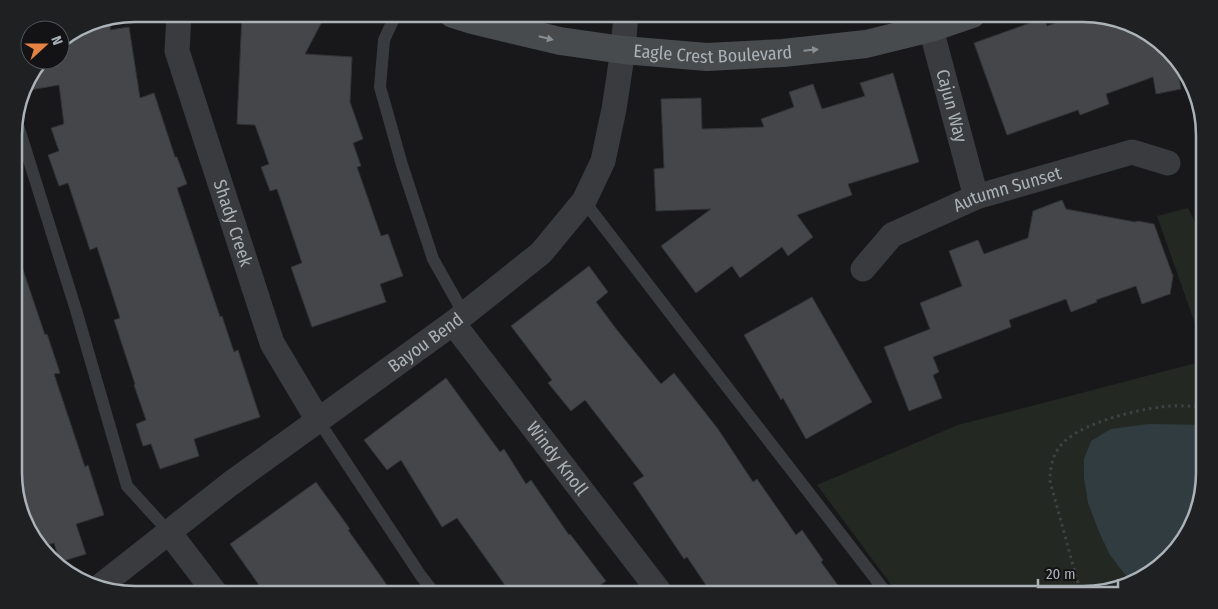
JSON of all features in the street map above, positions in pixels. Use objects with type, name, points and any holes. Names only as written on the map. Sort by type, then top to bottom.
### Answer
[{"type":"main road","name":"Eagle Crest Boulevard","points":[[483,23],[560,41],[623,50],[707,56],[783,52],[866,44],[926,22]]},
{"type":"street","name":"Bayou Bend","points":[[104,583],[230,484],[458,319],[541,253],[584,201],[602,161],[614,109],[625,22]]},
{"type":"street","name":"Cajun Way","points":[[929,22],[976,197]]},
{"type":"street","name":"Shady Creek","points":[[179,23],[177,51],[272,343],[318,420]]},
{"type":"street","name":"Autumn Sunset","points":[[863,269],[892,235],[976,197],[1132,152],[1168,163]]},
{"type":"street","name":"Windy Knoll","points":[[458,319],[655,586]]},
{"type":"street","points":[[168,531],[210,586]]},
{"type":"lane","points":[[392,23],[384,40],[380,86],[402,164],[433,259],[458,319]]},
{"type":"lane","points":[[23,141],[127,486],[168,531]]},
{"type":"lane","points":[[584,201],[881,586]]},
{"type":"lane","points":[[318,420],[429,586]]},
{"type":"path","points":[[1080,586],[1050,481],[1050,468],[1054,455],[1063,442],[1079,431],[1104,420],[1162,406],[1196,408]]},
{"type":"shaded area","points":[[1188,208],[1196,224],[1196,326],[1157,216]]},
{"type":"shaded area","points":[[1196,363],[1196,474],[1190,510],[1184,524],[1168,548],[1157,559],[1133,575],[1119,581],[1090,586],[892,586],[817,485],[958,425]]},
{"type":"shaded area","points":[[1149,424],[1196,425],[1195,488],[1190,510],[1184,524],[1168,548],[1157,559],[1127,577],[1110,555],[1100,534],[1088,503],[1084,478],[1084,459],[1091,441],[1111,429]]},
{"type":"building","points":[[1033,22],[1046,22],[1047,26],[1059,22],[1083,22],[1119,28],[1133,34],[1151,46],[1172,67],[1179,78],[1181,89],[1156,94],[1153,77],[1106,94],[1109,104],[1080,115],[1078,110],[1007,135],[974,43]]},
{"type":"building","points":[[242,23],[321,23],[305,54],[352,57],[350,102],[363,139],[353,143],[361,166],[357,167],[381,236],[388,234],[403,276],[380,284],[386,302],[312,327],[291,267],[302,263],[277,189],[270,191],[261,167],[269,164],[255,125],[237,124]]},
{"type":"building","points":[[111,25],[110,30],[129,27],[140,98],[154,93],[175,157],[177,157],[187,184],[177,188],[220,317],[222,316],[234,352],[238,350],[260,417],[194,439],[199,456],[160,469],[151,444],[143,446],[136,424],[146,420],[114,320],[120,318],[97,247],[90,250],[68,183],[59,186],[48,155],[59,151],[51,128],[64,124],[59,85],[32,90],[44,70],[70,70],[70,44],[85,34],[106,26]]},
{"type":"building","points":[[893,73],[919,162],[848,184],[852,195],[797,215],[813,237],[788,256],[782,247],[740,278],[732,266],[696,293],[661,246],[711,209],[656,211],[654,169],[664,168],[661,99],[701,98],[702,129],[764,127],[761,119],[794,107],[789,92],[813,84],[822,109],[865,96],[860,83]]},
{"type":"building","points":[[1062,200],[1066,209],[1154,224],[1173,276],[1170,294],[1142,304],[1136,286],[1096,300],[1097,302],[1071,312],[1066,299],[1009,320],[1011,327],[933,357],[939,372],[933,375],[942,398],[909,411],[884,347],[930,329],[920,303],[962,286],[949,251],[978,240],[984,254],[1028,238],[1033,211]]},
{"type":"building","points":[[589,266],[608,292],[596,302],[617,330],[661,384],[674,373],[718,429],[753,482],[757,479],[796,535],[802,530],[823,560],[821,562],[838,586],[707,586],[687,557],[684,559],[633,483],[644,476],[585,400],[571,411],[548,383],[552,380],[511,326]]},
{"type":"building","points":[[23,269],[60,373],[54,374],[85,467],[88,465],[104,515],[76,524],[86,554],[64,561],[58,556],[54,543],[48,545],[34,524],[28,510],[23,488]]},
{"type":"building","points":[[812,297],[872,402],[806,439],[783,398],[781,400],[744,335]]},
{"type":"building","points":[[446,378],[500,452],[504,449],[526,484],[531,480],[569,535],[606,581],[599,586],[506,586],[457,518],[442,527],[401,460],[387,470],[364,440]]},
{"type":"building","points":[[316,482],[388,586],[260,586],[230,544]]}]
